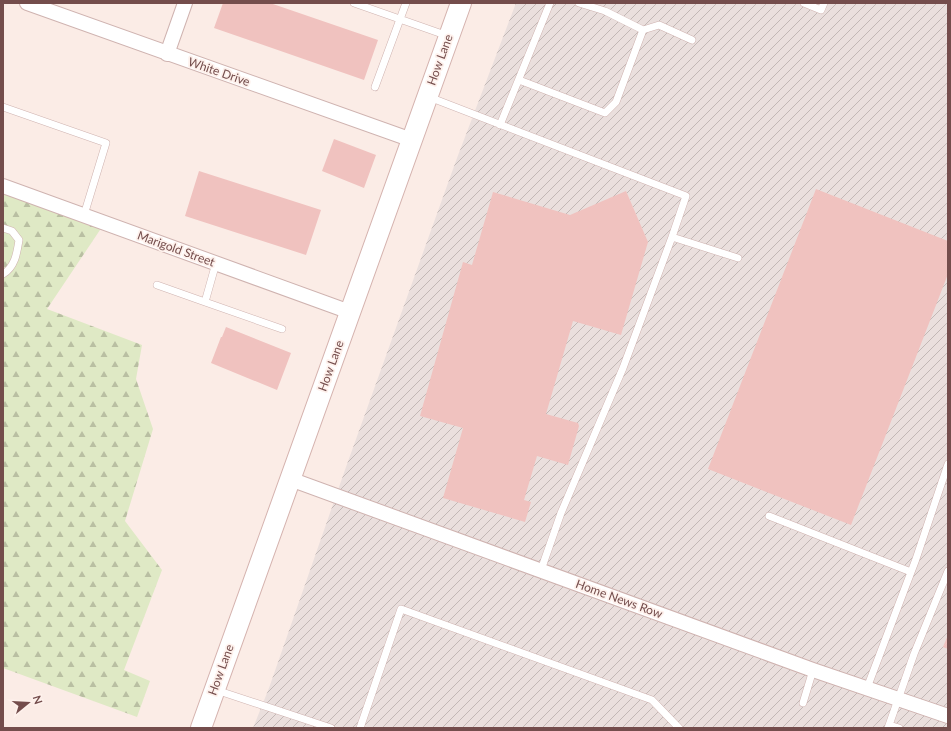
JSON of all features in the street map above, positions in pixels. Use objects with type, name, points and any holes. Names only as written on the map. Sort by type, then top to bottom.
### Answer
[{"type":"main road","name":"How Lane","points":[[201,728],[460,3]]},
{"type":"street","name":"White Drive","points":[[27,3],[412,140]]},
{"type":"street","points":[[167,54],[185,3]]},
{"type":"street","name":"Marigold Street","points":[[3,186],[350,312]]},
{"type":"street","name":"Home News Row","points":[[290,479],[814,670],[948,716]]},
{"type":"lane","points":[[354,3],[449,36]]},
{"type":"lane","points":[[375,87],[406,3]]},
{"type":"lane","points":[[500,125],[550,3]]},
{"type":"lane","points":[[579,3],[605,11],[643,30],[659,25],[692,40]]},
{"type":"lane","points":[[804,3],[822,10],[824,3]]},
{"type":"lane","points":[[519,80],[605,113],[616,102],[643,30]]},
{"type":"lane","points":[[427,96],[686,196],[623,368],[561,513],[540,570]]},
{"type":"lane","points":[[3,107],[106,143],[84,215]]},
{"type":"lane","points":[[3,228],[12,231],[19,240],[17,254],[10,270],[3,274]]},
{"type":"lane","points":[[672,237],[738,258]]},
{"type":"lane","points":[[205,302],[216,263]]},
{"type":"lane","points":[[157,285],[282,329]]},
{"type":"lane","points":[[867,688],[911,572],[948,464]]},
{"type":"lane","points":[[769,516],[911,572]]},
{"type":"lane","points":[[899,728],[889,726],[914,654],[948,570]]},
{"type":"lane","points":[[360,728],[401,609],[652,700],[679,728]]},
{"type":"lane","points":[[803,703],[814,670]]},
{"type":"lane","points":[[214,690],[330,728]]},
{"type":"shaded area","points":[[516,3],[948,3],[948,728],[253,728],[269,688],[346,467],[457,158]]},
{"type":"green space","points":[[3,189],[102,227],[47,309],[142,345],[136,379],[153,429],[125,521],[162,570],[124,670],[150,681],[137,717],[3,668]]},
{"type":"building","points":[[223,3],[270,3],[378,40],[364,80],[214,28]]},
{"type":"building","points":[[334,139],[376,155],[364,188],[322,171]]},
{"type":"building","points":[[199,171],[321,210],[306,255],[185,216]]},
{"type":"building","points":[[816,189],[948,241],[948,274],[851,525],[708,469]]},
{"type":"building","points":[[626,191],[648,242],[621,335],[573,321],[546,414],[578,423],[579,426],[568,465],[537,456],[524,500],[531,502],[525,522],[443,498],[463,428],[420,416],[463,262],[472,265],[493,192],[570,215]]},
{"type":"building","points":[[226,327],[291,353],[277,390],[211,363]]},
{"type":"building","points":[[948,635],[948,649],[943,647]]}]
